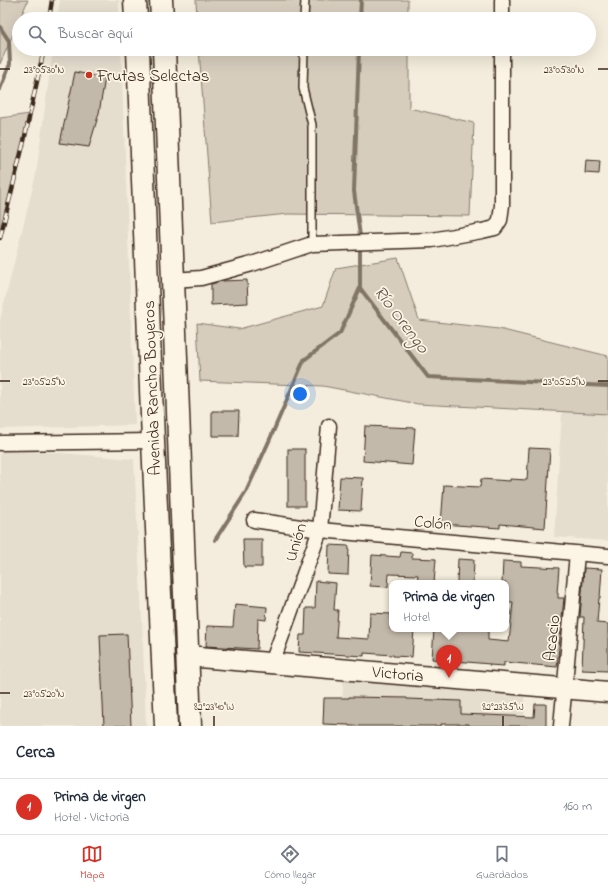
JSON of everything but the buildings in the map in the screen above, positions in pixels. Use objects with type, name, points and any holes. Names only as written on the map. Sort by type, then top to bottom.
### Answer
[{"type":"highway","points":[[135,0],[136,12]]},
{"type":"highway","points":[[161,0],[162,12]]},
{"type":"highway","name":"Avenida Rancho Boyeros","points":[[138,56],[153,441],[166,726]]},
{"type":"highway","name":"Avenida Rancho Boyeros","points":[[164,56],[190,726]]},
{"type":"street","points":[[502,0],[502,12]]},
{"type":"street","points":[[173,280],[201,278],[252,264],[312,244],[432,240],[482,232],[495,228],[500,220],[502,205],[502,56]]},
{"type":"street","name":"Unión","points":[[272,663],[320,530],[329,426]]},
{"type":"street","points":[[0,443],[153,441]]},
{"type":"street","name":"Colón","points":[[254,520],[320,530],[608,556]]},
{"type":"street","name":"Acacio","points":[[561,726],[577,554]]},
{"type":"street","name":"Victoria","points":[[187,656],[608,692]]},
{"type":"lane","points":[[304,12],[305,0]]},
{"type":"lane","points":[[304,56],[303,88],[312,125],[312,244]]},
{"type":"shaded area","points":[[0,0],[28,0],[23,12],[12,12],[12,37],[0,64]]},
{"type":"shaded area","points":[[60,0],[119,0],[119,12],[58,12]]},
{"type":"shaded area","points":[[196,0],[408,0],[408,12],[197,12]]},
{"type":"shaded area","points":[[52,56],[121,56],[135,425],[0,429],[0,320],[36,174]]},
{"type":"shaded area","points":[[200,56],[409,56],[409,108],[474,123],[470,216],[288,214],[212,222]]},
{"type":"shaded area","points":[[30,114],[3,227],[0,227],[0,118]]},
{"type":"shaded area","points":[[398,258],[419,320],[499,329],[608,356],[608,414],[418,404],[323,386],[200,381],[197,323],[239,329],[323,306],[336,268]]},
{"type":"shaded area","points":[[562,411],[608,414],[608,541],[554,537]]},
{"type":"shaded area","points":[[0,448],[134,459],[146,726],[0,726]]},
{"type":"shaded area","points":[[343,677],[524,696],[525,726],[342,726]]},
{"type":"waterway","name":"Río Orengo","points":[[360,12],[361,0]]},
{"type":"waterway","points":[[0,27],[9,41],[10,64],[0,89]]},
{"type":"waterway","name":"Río Orengo","points":[[359,56],[354,191],[360,236],[360,288],[428,377],[608,386]]},
{"type":"waterway","points":[[215,540],[246,492],[304,360],[340,333],[360,288]]},
{"type":"railway","points":[[50,12],[52,0]]},
{"type":"railway","points":[[0,238],[24,141],[42,56]]},
{"type":"place","name":"Frutas Selectas","points":[[89,75]]},
{"type":"place","name":"Prima de virgen","points":[[449,678]]}]
